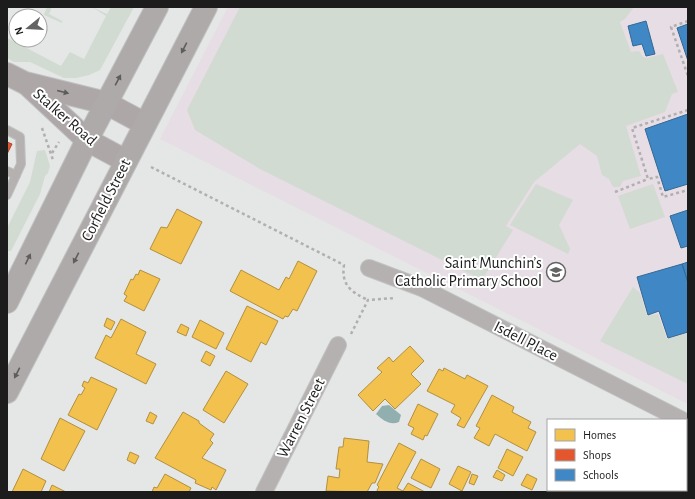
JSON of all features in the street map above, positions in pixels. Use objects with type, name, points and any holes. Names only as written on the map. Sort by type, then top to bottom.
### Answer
[{"type":"main road","points":[[8,296],[106,103],[157,7]]},
{"type":"main road","name":"Corfield Street","points":[[7,392],[206,7]]},
{"type":"main road","name":"Stalker Road","points":[[16,78],[106,103],[145,124]]},
{"type":"main road","name":"Stalker Road","points":[[16,78],[87,140],[126,160]]},
{"type":"street","name":"Isdell Place","points":[[369,268],[422,288],[680,419]]},
{"type":"street","name":"Warren Street","points":[[264,492],[338,344]]},
{"type":"lane","points":[[7,130],[20,137],[21,164],[7,195]]},
{"type":"lane","points":[[7,171],[16,175]]},
{"type":"path","points":[[688,21],[671,27],[688,76]]},
{"type":"path","points":[[648,179],[632,128],[688,110]]},
{"type":"path","points":[[52,154],[61,140]]},
{"type":"path","points":[[151,167],[344,265],[342,276],[346,284],[356,294],[368,300],[400,297]]},
{"type":"path","points":[[615,192],[657,177],[663,198],[688,190]]},
{"type":"path","points":[[338,344],[351,334],[368,300]]},
{"type":"shaded area","points":[[52,7],[49,14],[62,21],[62,23],[48,17],[48,8],[47,8]]},
{"type":"shaded area","points":[[92,7],[107,14],[111,7],[134,7],[100,70],[89,75],[76,78],[64,78],[30,62],[14,62],[7,58],[7,38],[8,48],[27,48],[61,66],[70,52],[84,59],[106,16]]},
{"type":"shaded area","name":"Saint Munchin’s Catholic Primary School","points":[[228,7],[688,7],[688,404],[160,139]]},
{"type":"shaded area","name":"Saint Munchin’s Catholic Primary School","points":[[240,7],[634,7],[625,19],[620,22],[631,52],[639,51],[643,57],[647,58],[663,54],[678,92],[672,94],[665,112],[626,126],[641,176],[623,181],[620,187],[613,187],[609,179],[602,175],[597,156],[580,144],[534,182],[506,226],[513,230],[482,280],[260,169],[195,130],[187,110]]},
{"type":"shaded area","points":[[45,150],[50,166],[48,173],[45,176],[40,194],[11,251],[7,251],[7,228],[30,182],[37,151]]},
{"type":"shaded area","points":[[536,184],[573,200],[559,225],[570,249],[568,254],[510,225]]},
{"type":"shaded area","points":[[653,184],[665,217],[630,229],[618,196]]},
{"type":"shaded area","points":[[633,287],[640,293],[647,316],[658,314],[667,339],[688,333],[688,384],[600,341]]},
{"type":"water","points":[[389,405],[401,415],[399,422],[390,423],[376,414],[382,406]]},
{"type":"building: Homes","points":[[177,209],[202,222],[181,264],[150,249],[161,227],[167,228]]},
{"type":"building: Homes","points":[[298,261],[317,271],[297,311],[293,309],[288,317],[285,316],[283,319],[230,291],[241,270],[279,290],[286,277],[289,279]]},
{"type":"building: Homes","points":[[140,270],[160,279],[144,311],[124,301],[127,296],[124,294],[131,279],[133,280],[136,274],[138,275]]},
{"type":"building: Homes","points":[[247,306],[278,321],[266,345],[261,342],[251,362],[226,349]]},
{"type":"building: Homes","points":[[107,318],[115,322],[111,330],[104,326]]},
{"type":"building: Homes","points":[[121,319],[146,332],[136,354],[156,364],[146,384],[95,358],[106,335],[111,338]]},
{"type":"building: Homes","points":[[200,320],[224,333],[216,349],[192,337]]},
{"type":"building: Homes","points":[[181,324],[189,328],[186,336],[177,332]]},
{"type":"building: Homes","points":[[410,346],[424,361],[411,374],[421,384],[395,409],[385,399],[373,411],[358,395],[382,372],[377,368],[389,357],[393,362]]},
{"type":"building: Homes","points":[[206,351],[215,356],[210,366],[201,361]]},
{"type":"building: Homes","points":[[444,368],[465,379],[467,375],[488,386],[464,428],[457,425],[461,418],[451,412],[455,405],[427,391],[439,369],[443,371]]},
{"type":"building: Homes","points":[[226,371],[248,384],[224,423],[203,410]]},
{"type":"building: Homes","points":[[91,377],[117,389],[97,430],[68,415],[79,394],[81,395],[85,388],[82,386],[84,381],[88,383]]},
{"type":"building: Homes","points":[[492,395],[514,407],[512,412],[531,422],[528,428],[536,432],[527,451],[495,434],[489,446],[474,438],[480,428],[476,426]]},
{"type":"building: Homes","points":[[418,404],[438,414],[427,436],[425,435],[423,440],[411,434],[414,428],[408,425]]},
{"type":"building: Homes","points":[[150,412],[157,416],[153,424],[146,421]]},
{"type":"building: Homes","points":[[183,412],[199,421],[199,423],[214,434],[210,440],[213,443],[202,458],[226,470],[216,490],[212,487],[211,490],[195,483],[196,480],[155,458]]},
{"type":"building: Homes","points":[[60,418],[85,431],[64,471],[41,459]]},
{"type":"building: Homes","points":[[344,438],[369,441],[367,462],[383,464],[375,483],[372,483],[367,492],[326,491],[328,476],[339,478],[340,469],[336,469],[339,447],[343,447]]},
{"type":"building: Homes","points":[[399,443],[416,452],[397,488],[403,491],[408,483],[425,492],[378,492],[377,490],[379,487],[377,485]]},
{"type":"building: Homes","points":[[507,449],[523,457],[513,476],[498,468]]},
{"type":"building: Homes","points":[[130,452],[139,456],[135,464],[127,460]]},
{"type":"building: Homes","points":[[421,459],[440,469],[431,488],[411,478]]},
{"type":"building: Homes","points":[[458,466],[471,472],[462,491],[449,484]]},
{"type":"building: Homes","points":[[23,469],[46,481],[41,492],[12,492]]},
{"type":"building: Homes","points":[[497,470],[505,475],[502,481],[493,477]]},
{"type":"building: Homes","points":[[688,473],[688,492],[644,492],[687,491]]},
{"type":"building: Homes","points":[[165,474],[191,488],[189,492],[152,492],[154,487],[157,488]]},
{"type":"building: Homes","points":[[472,474],[478,476],[474,485],[469,483]]},
{"type":"building: Homes","points":[[527,474],[537,479],[532,490],[521,485]]},
{"type":"building: Homes","points":[[52,485],[66,492],[49,492]]},
{"type":"building: Shops","points":[[7,142],[12,144],[7,154]]},
{"type":"building: Schools","points":[[646,21],[655,54],[646,56],[642,44],[633,46],[628,26]]},
{"type":"building: Schools","points":[[688,24],[688,61],[677,28]]},
{"type":"building: Schools","points":[[688,114],[688,184],[665,191],[645,129]]},
{"type":"building: Schools","points":[[688,210],[688,246],[681,248],[670,216]]},
{"type":"building: Schools","points":[[688,262],[688,283],[682,264]]},
{"type":"building: Schools","points":[[682,264],[688,283],[688,332],[668,338],[659,311],[648,315],[637,277]]},
{"type":"place","name":"Saint Munchin’s Catholic Primary School","points":[[556,272]]}]
